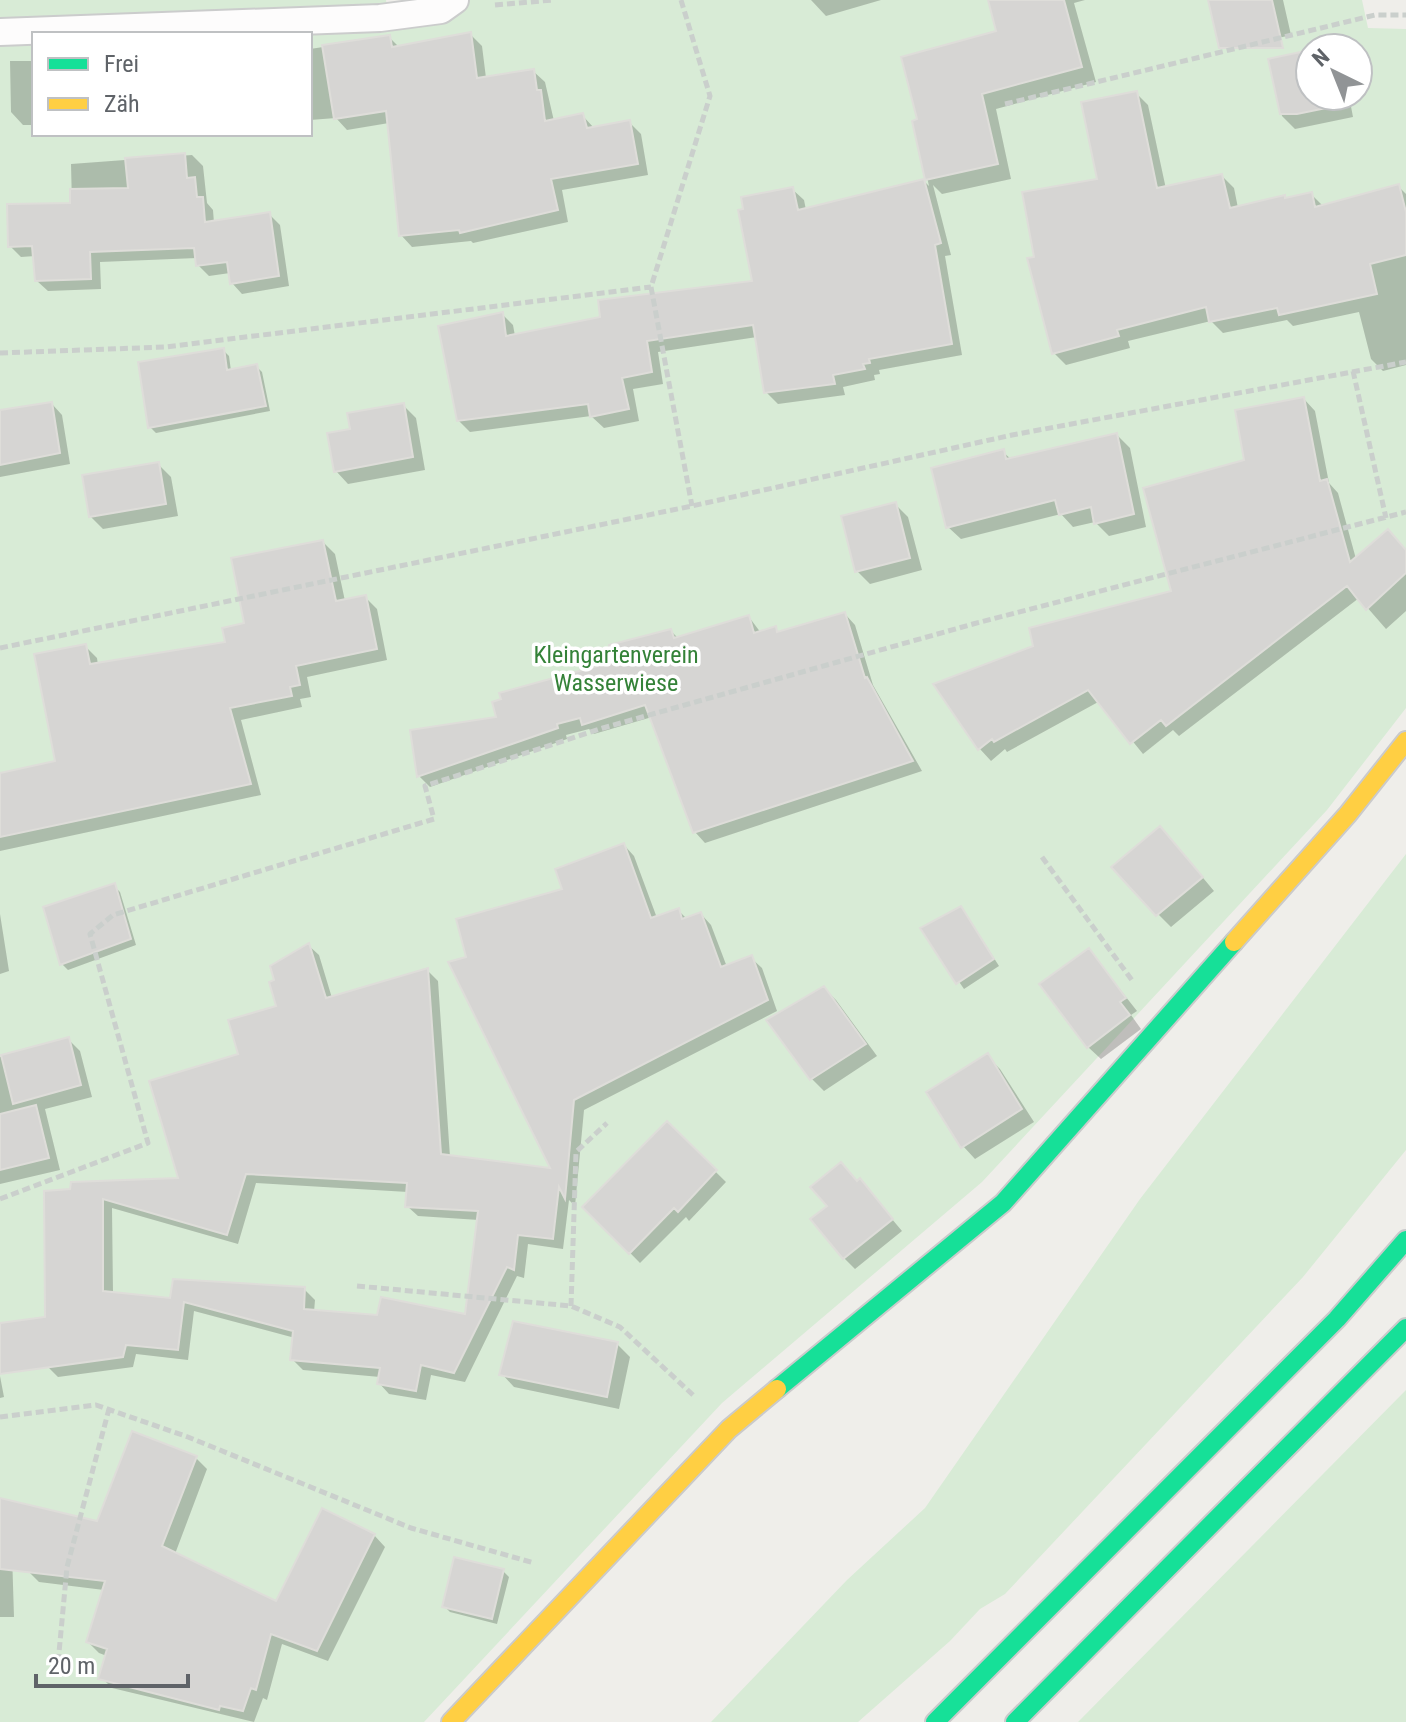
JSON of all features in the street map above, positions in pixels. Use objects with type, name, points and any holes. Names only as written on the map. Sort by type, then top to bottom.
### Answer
[{"type":"main road","points":[[451,1722],[729,1429],[1003,1203],[1348,814],[1406,741]]},
{"type":"main road","points":[[935,1722],[1337,1319],[1406,1240]]},
{"type":"main road","points":[[1015,1722],[1406,1328]]},
{"type":"lane","points":[[0,32],[380,18],[441,10],[455,0]]},
{"type":"path","points":[[681,0],[710,96],[651,287],[692,506]]},
{"type":"path","points":[[1005,104],[1375,15],[1406,15]]},
{"type":"path","points":[[0,353],[165,347],[651,287]]},
{"type":"path","points":[[0,648],[692,506],[1012,435],[1406,362]]},
{"type":"path","points":[[1353,371],[1386,518]]},
{"type":"path","points":[[0,1199],[148,1143],[90,934],[113,915],[434,819],[425,786],[603,728],[973,624],[1406,512]]},
{"type":"path","points":[[1042,857],[1163,1023]]},
{"type":"path","points":[[571,1306],[576,1152],[607,1123]]},
{"type":"path","points":[[357,1286],[571,1306],[620,1327],[729,1429]]},
{"type":"path","points":[[0,1417],[96,1405],[188,1437],[411,1528],[586,1578]]},
{"type":"path","points":[[57,1674],[67,1567],[109,1409]]},
{"type":"green space","name":"Kleingartenverein Wasserwiese","points":[[0,0],[386,0],[387,7],[404,0],[1362,0],[1368,28],[1406,29],[1406,708],[1327,810],[982,1182],[722,1403],[424,1722],[0,1722]]},
{"type":"green space","points":[[1406,854],[1406,1150],[1303,1277],[1005,1594],[980,1609],[950,1641],[858,1722],[711,1722],[847,1580],[925,1508],[1140,1199]]},
{"type":"green space","points":[[1406,1390],[1406,1722],[1078,1722]]},
{"type":"building","points":[[988,0],[1064,0],[1082,67],[982,94],[998,164],[925,180],[912,121],[917,119],[901,57],[996,31]]},
{"type":"building","points":[[1208,0],[1272,0],[1283,48],[1219,48]]},
{"type":"building","points":[[471,32],[477,78],[534,69],[537,90],[541,90],[545,121],[583,113],[587,128],[630,120],[638,164],[551,179],[558,210],[460,233],[459,230],[399,236],[386,111],[334,119],[322,45],[390,35],[392,47]]},
{"type":"building","points":[[1294,53],[1294,112],[1307,112],[1280,114],[1268,59]]},
{"type":"building","points":[[1137,91],[1157,188],[1222,174],[1230,208],[1312,192],[1315,207],[1399,184],[1406,212],[1406,255],[1370,264],[1377,294],[1279,315],[1277,308],[1209,322],[1206,307],[1117,330],[1119,336],[1052,354],[1027,258],[1034,257],[1022,192],[1097,179],[1081,102]]},
{"type":"building","points":[[185,153],[187,178],[195,177],[197,197],[203,197],[205,222],[270,212],[279,276],[230,284],[227,262],[196,266],[194,248],[90,252],[91,279],[35,281],[32,246],[8,247],[7,204],[70,203],[70,189],[128,188],[125,158]]},
{"type":"building","points":[[924,179],[941,243],[935,245],[952,344],[869,359],[870,363],[863,364],[865,369],[833,375],[835,384],[764,393],[753,325],[647,341],[652,372],[622,378],[629,409],[590,417],[588,404],[457,421],[438,326],[503,312],[506,336],[600,317],[598,300],[752,281],[738,210],[743,209],[741,197],[793,187],[798,210]]},
{"type":"building","points":[[224,348],[227,370],[257,364],[266,406],[148,428],[138,362]]},
{"type":"building","points":[[1304,397],[1320,481],[1327,479],[1350,562],[1388,529],[1406,550],[1406,573],[1366,610],[1347,586],[1166,726],[1161,720],[1130,744],[1088,690],[994,742],[992,739],[978,750],[933,684],[1033,646],[1029,628],[1171,591],[1143,488],[1244,460],[1235,410]]},
{"type":"building","points":[[52,402],[60,453],[0,465],[0,410]]},
{"type":"building","points":[[404,403],[413,457],[334,472],[327,433],[350,429],[347,413]]},
{"type":"building","points":[[1117,433],[1134,514],[1094,524],[1091,507],[1059,515],[1055,500],[946,528],[931,468],[1004,449],[1006,459]]},
{"type":"building","points":[[159,462],[166,504],[89,517],[82,475]]},
{"type":"building","points":[[896,502],[910,558],[855,572],[841,516]]},
{"type":"building","points":[[323,540],[336,601],[366,595],[377,649],[296,666],[300,685],[290,687],[292,696],[230,708],[251,784],[0,837],[0,773],[55,761],[34,654],[86,644],[90,664],[225,642],[222,628],[244,623],[231,558]]},
{"type":"building","points":[[845,612],[865,678],[913,761],[693,833],[645,705],[582,725],[580,718],[557,724],[558,728],[417,777],[410,730],[496,717],[492,702],[501,699],[499,693],[608,663],[604,650],[609,645],[671,629],[674,638],[749,615],[754,633],[776,626],[777,632]]},
{"type":"building","points":[[1160,826],[1203,877],[1156,916],[1111,867]]},
{"type":"building","points":[[624,843],[651,918],[679,908],[682,919],[701,912],[721,967],[752,955],[768,1000],[574,1100],[565,1199],[559,1187],[553,1239],[518,1235],[514,1270],[507,1267],[454,1373],[421,1365],[416,1391],[377,1384],[380,1368],[290,1360],[293,1331],[184,1302],[178,1350],[126,1345],[123,1357],[0,1374],[0,1323],[45,1317],[44,1191],[70,1189],[71,1182],[178,1178],[149,1081],[238,1054],[228,1020],[276,1006],[269,982],[274,980],[270,966],[309,943],[326,998],[428,968],[441,1154],[550,1168],[448,962],[466,957],[456,919],[562,889],[555,869]],"holes":[[[246,1174],[407,1183],[405,1207],[478,1211],[465,1314],[381,1297],[377,1315],[304,1309],[305,1287],[173,1279],[170,1298],[103,1291],[103,1199],[227,1235]]]},
{"type":"building","points":[[115,883],[131,939],[60,965],[43,907]]},
{"type":"building","points":[[961,906],[994,959],[956,984],[920,928]]},
{"type":"building","points":[[1089,948],[1126,998],[1120,1002],[1130,1015],[1087,1048],[1039,984]]},
{"type":"building","points":[[824,986],[866,1044],[810,1080],[766,1020]]},
{"type":"building","points":[[69,1037],[81,1085],[13,1104],[1,1055]]},
{"type":"building","points":[[988,1053],[1022,1109],[961,1148],[926,1092]]},
{"type":"building","points":[[36,1105],[49,1158],[0,1170],[0,1114]]},
{"type":"building","points":[[667,1121],[717,1170],[678,1212],[674,1208],[629,1254],[582,1207]]},
{"type":"building","points":[[841,1162],[857,1181],[860,1178],[893,1219],[843,1259],[810,1219],[827,1206],[810,1187]]},
{"type":"building","points":[[513,1321],[618,1342],[607,1397],[499,1375]]},
{"type":"building","points":[[132,1431],[197,1456],[162,1546],[276,1601],[322,1508],[375,1534],[317,1651],[271,1634],[256,1690],[251,1688],[243,1711],[220,1706],[219,1710],[98,1679],[107,1649],[86,1642],[105,1581],[0,1569],[0,1498],[97,1521]]},
{"type":"building","points":[[454,1557],[504,1569],[492,1619],[442,1607]]},
{"type":"traffic: fast","points":[[777,1389],[1003,1203],[1234,942]]},
{"type":"traffic: fast","points":[[935,1722],[1337,1319],[1406,1240]]},
{"type":"traffic: fast","points":[[1015,1722],[1406,1328]]},
{"type":"traffic: slow","points":[[1234,942],[1348,814],[1406,741]]},
{"type":"traffic: slow","points":[[451,1722],[729,1429],[777,1389]]}]
